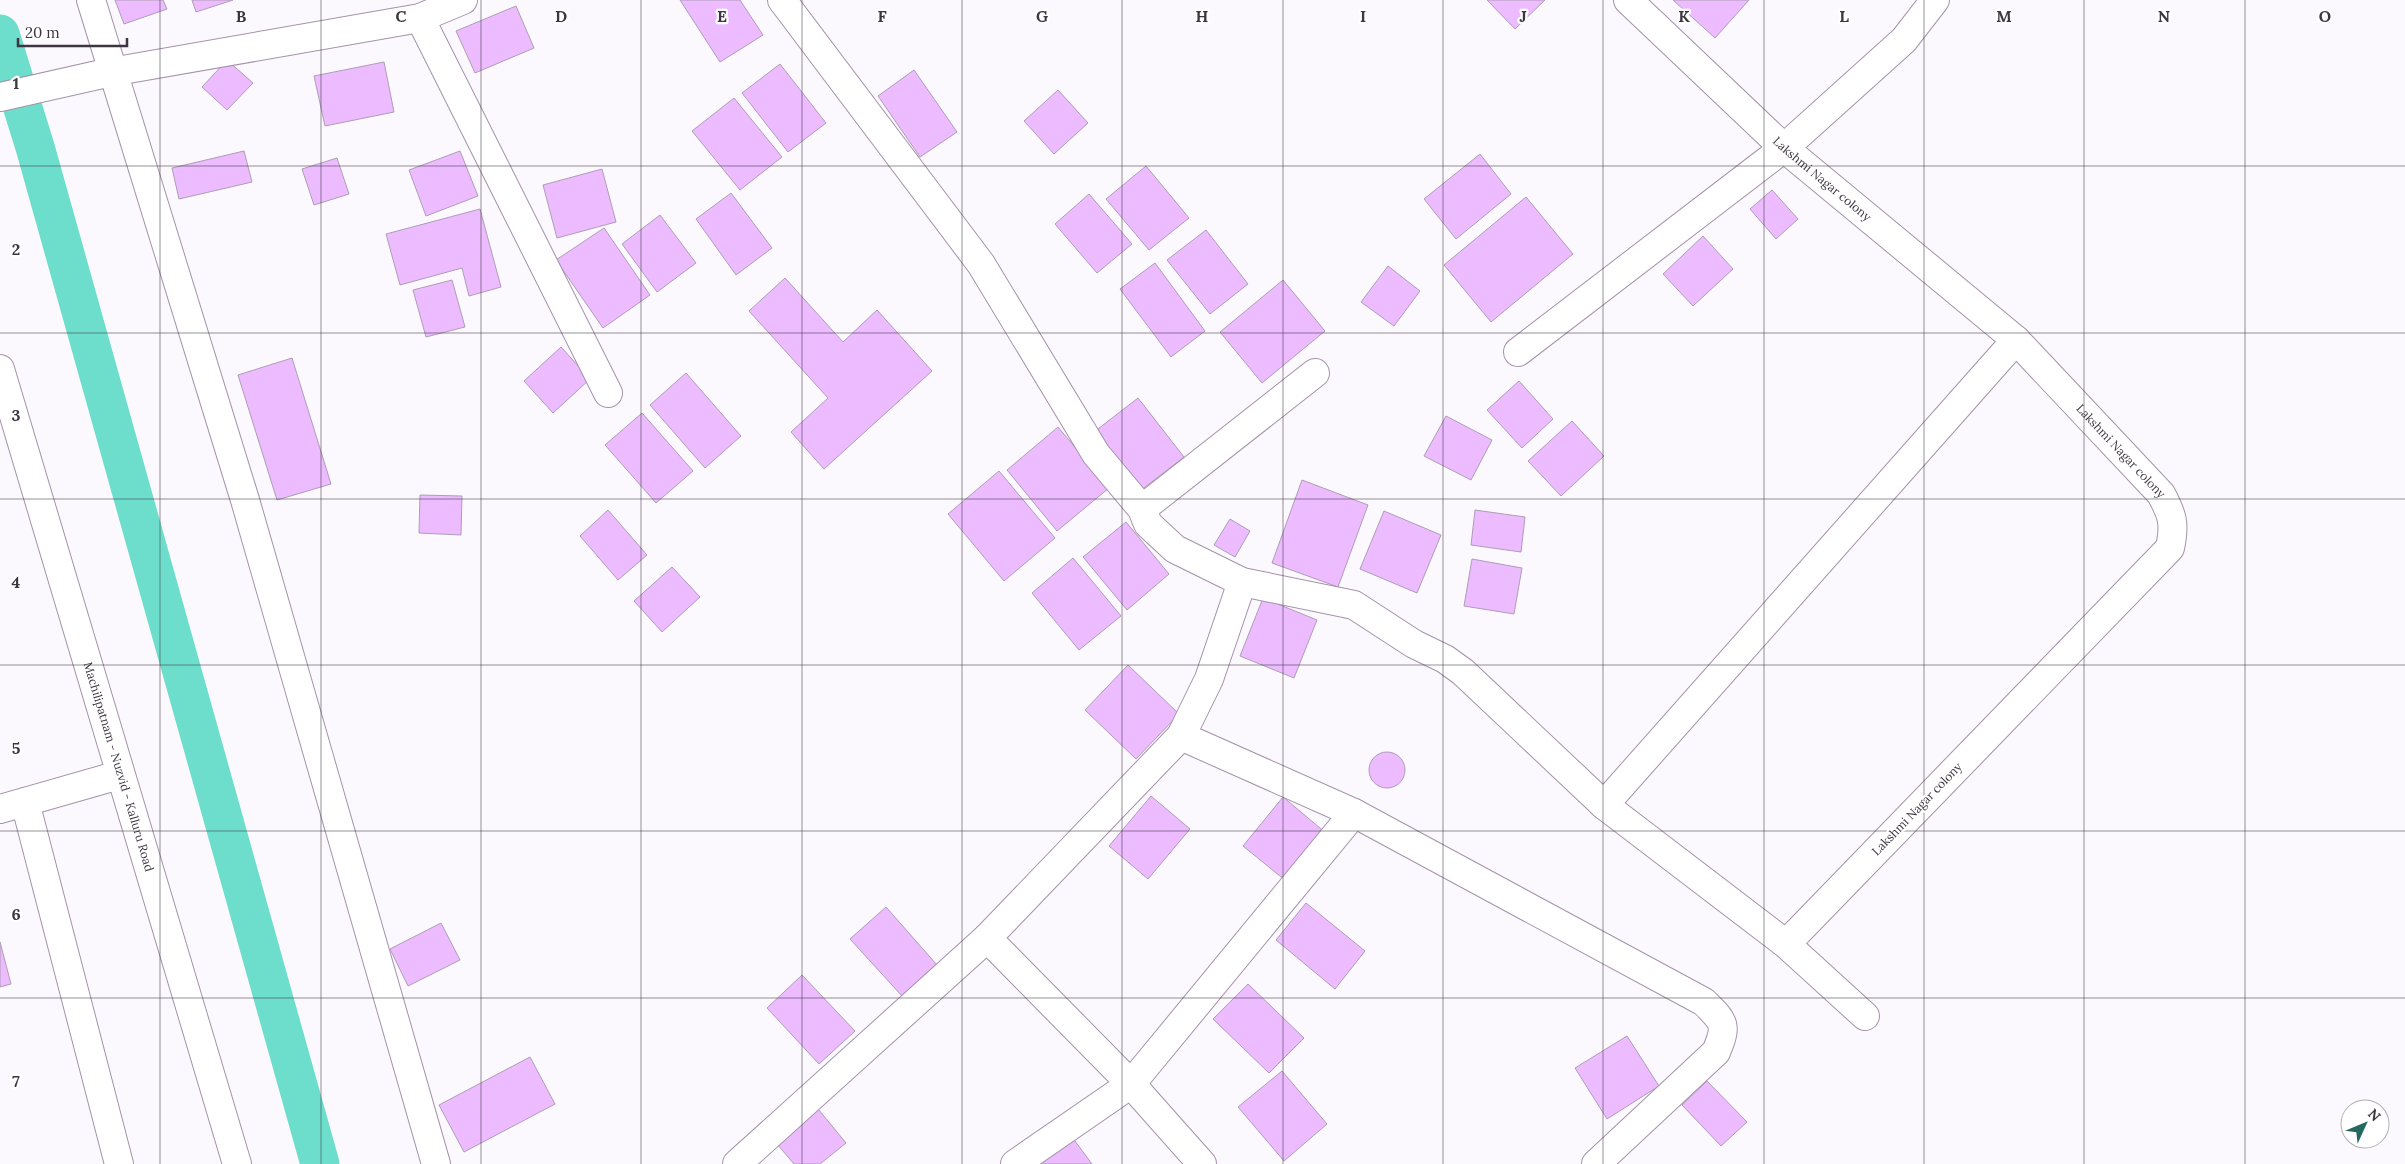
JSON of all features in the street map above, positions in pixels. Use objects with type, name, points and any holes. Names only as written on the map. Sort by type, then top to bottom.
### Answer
[{"type":"main road","points":[[90,0],[107,74],[245,500],[436,1164]]},
{"type":"main road","points":[[12,94],[107,74],[420,18],[463,0]]},
{"type":"main road","points":[[782,0],[981,264],[1096,454],[1142,509],[1148,524],[1174,549],[1242,582],[1354,605],[1414,644],[1444,659],[1463,672],[1604,805],[1786,944],[1865,1016]]},
{"type":"main road","name":"Lakshmi Nagar colony","points":[[1628,0],[1784,148],[2016,340],[2161,494],[2172,514],[2174,530],[2170,548],[1786,944]]},
{"type":"main road","points":[[1518,352],[1784,148],[1904,40],[1935,0]]},
{"type":"main road","points":[[420,18],[608,393]]},
{"type":"main road","points":[[1604,805],[2016,340]]},
{"type":"main road","name":"Machilipatnam - Nuzvid - Kalluru Road","points":[[0,369],[237,1164]]},
{"type":"main road","points":[[1142,509],[1315,373]]},
{"type":"main road","points":[[737,1164],[986,938],[1181,736],[1209,679],[1242,582]]},
{"type":"main road","points":[[1181,736],[1354,813],[1704,1002],[1723,1021],[1724,1034],[1716,1052],[1596,1164]]},
{"type":"main road","points":[[119,1164],[15,802],[120,775]]},
{"type":"main road","points":[[1015,1164],[1131,1084],[1354,813]]},
{"type":"main road","points":[[986,938],[1131,1084],[1202,1164]]},
{"type":"building","points":[[115,0],[163,0],[167,9],[124,24]]},
{"type":"building","points":[[192,0],[233,0],[196,12]]},
{"type":"building","points":[[680,0],[740,0],[763,35],[720,62]]},
{"type":"building","points":[[1487,0],[1545,0],[1515,29]]},
{"type":"building","points":[[1673,0],[1749,0],[1715,38]]},
{"type":"building","points":[[516,6],[534,48],[475,73],[456,31]]},
{"type":"building","points":[[227,60],[253,83],[227,110],[202,87]]},
{"type":"building","points":[[384,62],[394,112],[325,126],[314,76]]},
{"type":"building","points":[[780,64],[826,123],[788,152],[742,93]]},
{"type":"building","points":[[914,70],[957,132],[920,157],[878,96]]},
{"type":"building","points":[[1058,90],[1088,123],[1054,154],[1024,121]]},
{"type":"building","points":[[734,98],[782,157],[740,190],[692,131]]},
{"type":"building","points":[[244,151],[252,182],[179,199],[172,168]]},
{"type":"building","points":[[460,151],[478,196],[426,216],[409,170]]},
{"type":"building","points":[[1480,154],[1511,194],[1456,239],[1424,199]]},
{"type":"building","points":[[337,158],[349,194],[314,205],[302,169]]},
{"type":"building","points":[[1146,166],[1189,218],[1149,250],[1106,199]]},
{"type":"building","points":[[602,169],[616,222],[557,238],[543,185]]},
{"type":"building","points":[[1772,190],[1798,219],[1776,239],[1750,209]]},
{"type":"building","points":[[731,193],[772,248],[736,275],[696,219]]},
{"type":"building","points":[[1089,194],[1132,244],[1097,273],[1055,224]]},
{"type":"building","points":[[1526,197],[1573,254],[1491,322],[1444,265]]},
{"type":"building","points":[[480,209],[501,287],[469,296],[462,268],[400,285],[386,234]]},
{"type":"building","points":[[660,215],[696,263],[657,292],[622,244]]},
{"type":"building","points":[[604,228],[650,295],[603,328],[556,260]]},
{"type":"building","points":[[1206,230],[1248,284],[1210,314],[1167,260]]},
{"type":"building","points":[[1703,236],[1733,269],[1693,306],[1663,274]]},
{"type":"building","points":[[1155,263],[1205,331],[1171,357],[1120,289]]},
{"type":"building","points":[[1388,266],[1420,291],[1394,326],[1361,302]]},
{"type":"building","points":[[785,278],[843,342],[877,310],[932,371],[824,469],[791,432],[828,398],[749,311]]},
{"type":"building","points":[[452,280],[465,327],[426,337],[413,290]]},
{"type":"building","points":[[1283,280],[1325,331],[1262,383],[1220,332]]},
{"type":"building","points":[[561,347],[590,379],[553,413],[524,381]]},
{"type":"building","points":[[292,358],[331,484],[277,500],[238,375]]},
{"type":"building","points":[[686,373],[741,436],[705,468],[650,405]]},
{"type":"building","points":[[1519,381],[1553,419],[1522,448],[1487,410]]},
{"type":"building","points":[[1138,398],[1184,457],[1140,491],[1094,432]]},
{"type":"building","points":[[642,413],[693,471],[656,503],[605,445]]},
{"type":"building","points":[[1446,416],[1492,440],[1471,480],[1424,456]]},
{"type":"building","points":[[1572,421],[1604,456],[1561,496],[1528,461]]},
{"type":"building","points":[[1058,427],[1109,488],[1057,531],[1007,470]]},
{"type":"building","points":[[999,471],[1055,538],[1004,581],[948,514]]},
{"type":"building","points":[[1302,480],[1368,505],[1338,587],[1272,563]]},
{"type":"building","points":[[420,495],[462,496],[461,535],[419,533]]},
{"type":"building","points":[[608,510],[647,555],[618,580],[580,536]]},
{"type":"building","points":[[1475,510],[1525,517],[1521,552],[1471,545]]},
{"type":"building","points":[[1384,511],[1441,535],[1417,593],[1360,569]]},
{"type":"building","points":[[1230,519],[1250,531],[1235,557],[1214,545]]},
{"type":"building","points":[[1126,522],[1169,574],[1127,610],[1083,557]]},
{"type":"building","points":[[1073,558],[1121,616],[1079,650],[1032,593]]},
{"type":"building","points":[[1472,559],[1522,568],[1514,614],[1464,606]]},
{"type":"building","points":[[672,567],[700,597],[662,632],[634,601]]},
{"type":"building","points":[[1263,598],[1317,620],[1294,678],[1240,656]]},
{"type":"building","points":[[1128,665],[1179,714],[1136,759],[1085,710]]},
{"type":"building","points":[[1387,752],[1394,753],[1400,757],[1404,763],[1404,777],[1400,783],[1394,787],[1387,788],[1380,787],[1374,783],[1370,777],[1369,770],[1370,763],[1374,757],[1380,753]]},
{"type":"building","points":[[1151,796],[1190,829],[1148,879],[1109,846]]},
{"type":"building","points":[[1283,797],[1326,833],[1286,881],[1243,846]]},
{"type":"building","points":[[1306,903],[1365,951],[1335,989],[1276,940]]},
{"type":"building","points":[[886,907],[937,965],[902,996],[850,939]]},
{"type":"building","points":[[441,923],[460,960],[408,986],[390,949]]},
{"type":"building","points":[[0,942],[11,984],[0,987]]},
{"type":"building","points":[[802,975],[855,1031],[819,1064],[767,1008]]},
{"type":"building","points":[[1248,984],[1304,1038],[1269,1073],[1213,1019]]},
{"type":"building","points":[[1627,1036],[1659,1086],[1607,1119],[1575,1068]]},
{"type":"building","points":[[530,1057],[555,1104],[464,1152],[439,1105]]},
{"type":"building","points":[[1282,1071],[1327,1124],[1284,1161],[1238,1107]]},
{"type":"building","points":[[1707,1081],[1747,1122],[1721,1146],[1682,1105]]},
{"type":"building","points":[[814,1104],[846,1143],[820,1164],[794,1164],[772,1138]]},
{"type":"building","points":[[1072,1137],[1092,1164],[1035,1164]]},
{"type":"waterway","points":[[0,34],[35,147],[320,1164]]}]
